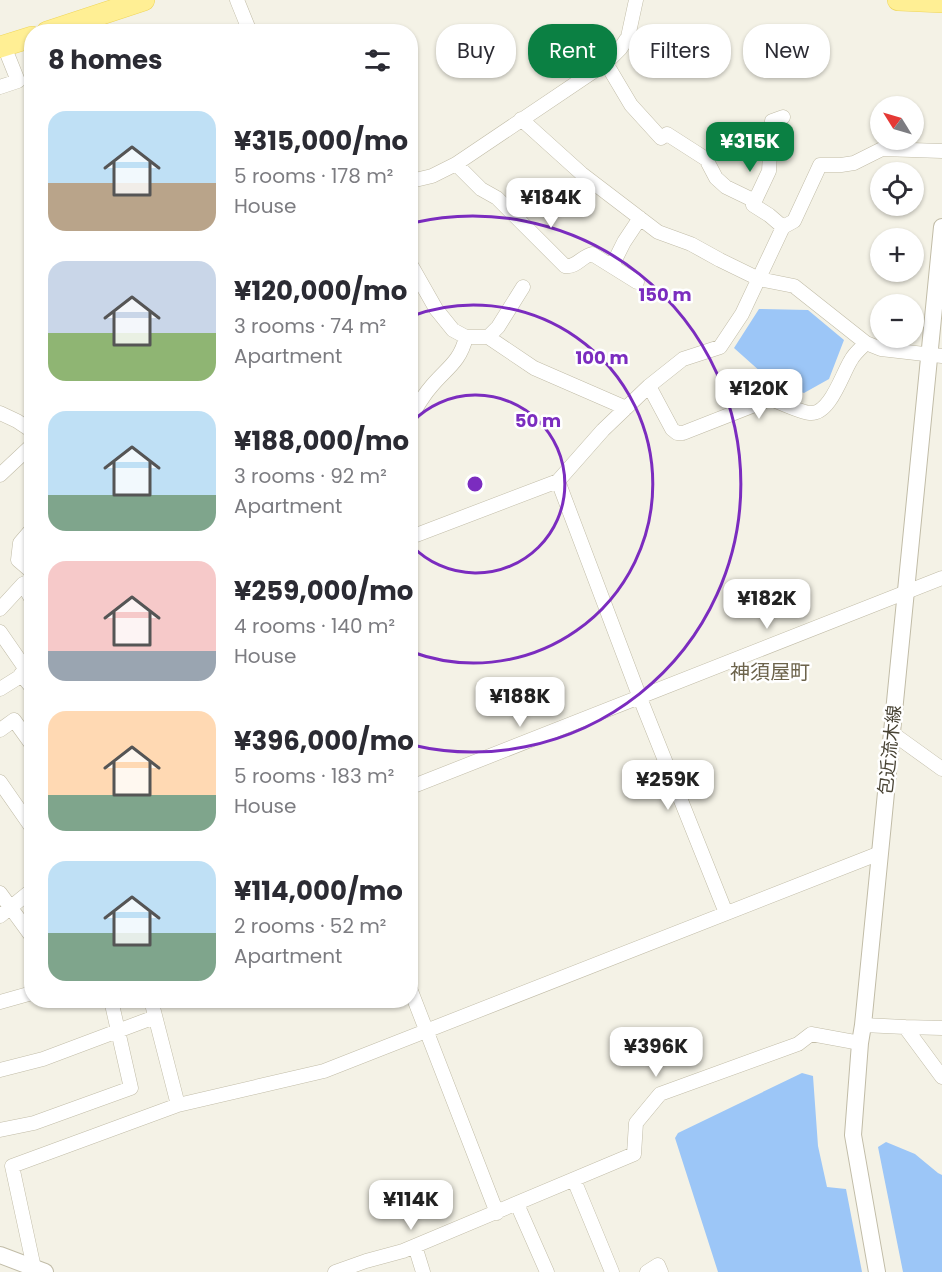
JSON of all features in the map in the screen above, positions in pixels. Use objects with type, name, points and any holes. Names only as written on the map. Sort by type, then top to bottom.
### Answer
[{"type":"main road","points":[[97,24],[144,0]]},
{"type":"main road","points":[[898,0],[942,2]]},
{"type":"main road","points":[[2,47],[24,40]]},
{"type":"street","points":[[237,0],[247,24]]},
{"type":"street","points":[[617,52],[628,37],[636,0]]},
{"type":"street","points":[[0,87],[18,81],[2,47]]},
{"type":"street","points":[[418,179],[432,176],[456,164],[583,78]]},
{"type":"street","points":[[615,78],[631,105],[661,138],[667,134],[706,159],[716,178],[726,188],[755,201]]},
{"type":"street","points":[[783,117],[772,121],[769,171],[753,205],[783,227]]},
{"type":"street","points":[[521,119],[582,174],[658,232],[691,244],[759,279],[794,286],[866,343],[881,349],[935,355]]},
{"type":"street","points":[[418,534],[558,481],[603,430],[649,386],[683,359],[720,347],[742,314],[783,227],[794,222],[820,165],[854,163],[882,149],[942,151]]},
{"type":"street","points":[[456,164],[481,189],[497,198],[565,266],[570,267],[592,254],[637,282]]},
{"type":"street","points":[[612,266],[624,242],[640,219]]},
{"type":"street","name":"包近流木線","points":[[877,1272],[853,1135],[860,1043],[906,592],[935,355],[942,227]]},
{"type":"street","points":[[418,277],[436,309],[453,330],[466,337],[488,337],[534,368],[626,408]]},
{"type":"street","points":[[488,337],[498,327],[523,287]]},
{"type":"street","points":[[418,406],[429,389],[454,363],[463,350],[466,337]]},
{"type":"street","points":[[649,386],[672,429],[677,433],[683,433],[770,399],[810,413],[817,412],[833,395],[851,359],[866,343]]},
{"type":"street","points":[[0,413],[24,426]]},
{"type":"street","points":[[0,475],[24,452]]},
{"type":"street","points":[[558,481],[640,698],[726,913]]},
{"type":"street","points":[[24,538],[20,543],[18,560],[24,570]]},
{"type":"street","points":[[418,784],[942,578]]},
{"type":"street","points":[[0,609],[24,584]]},
{"type":"street","points":[[0,632],[24,668]]},
{"type":"street","points":[[0,689],[24,674]]},
{"type":"street","points":[[0,730],[14,720],[24,734]]},
{"type":"street","points":[[892,733],[942,769]]},
{"type":"street","points":[[0,782],[24,816]]},
{"type":"street","points":[[39,1270],[12,1166],[178,1105],[324,1071],[880,853]]},
{"type":"street","points":[[0,894],[5,912],[24,929]]},
{"type":"street","points":[[5,912],[24,897]]},
{"type":"street","points":[[0,1002],[24,995]]},
{"type":"street","points":[[0,1130],[34,1123],[130,1088],[113,1008]]},
{"type":"street","points":[[153,1008],[178,1105]]},
{"type":"street","points":[[417,1008],[497,1213]]},
{"type":"street","points":[[0,1070],[43,1059],[155,1017]]},
{"type":"street","points":[[863,1025],[942,1028]]},
{"type":"street","points":[[905,1027],[941,1075]]},
{"type":"street","points":[[335,1272],[403,1251],[634,1154],[636,1123],[660,1094],[798,1044],[811,1034],[860,1043]]},
{"type":"street","points":[[574,1180],[612,1272]]},
{"type":"street","points":[[517,1204],[547,1272]]},
{"type":"street","points":[[415,1246],[423,1272]]},
{"type":"street","points":[[0,1255],[39,1270]]},
{"type":"street","points":[[647,1272],[658,1265],[661,1272]]},
{"type":"water","points":[[759,309],[808,310],[844,340],[829,379],[804,393],[772,382],[734,348]]},
{"type":"water","points":[[802,1073],[813,1076],[818,1146],[827,1187],[846,1189],[862,1272],[718,1272],[675,1138],[678,1133]]},
{"type":"water","points":[[886,1142],[915,1154],[942,1175],[942,1272],[903,1272],[878,1147]]},
{"type":"district","name":"神須屋町","points":[[770,672]]}]
